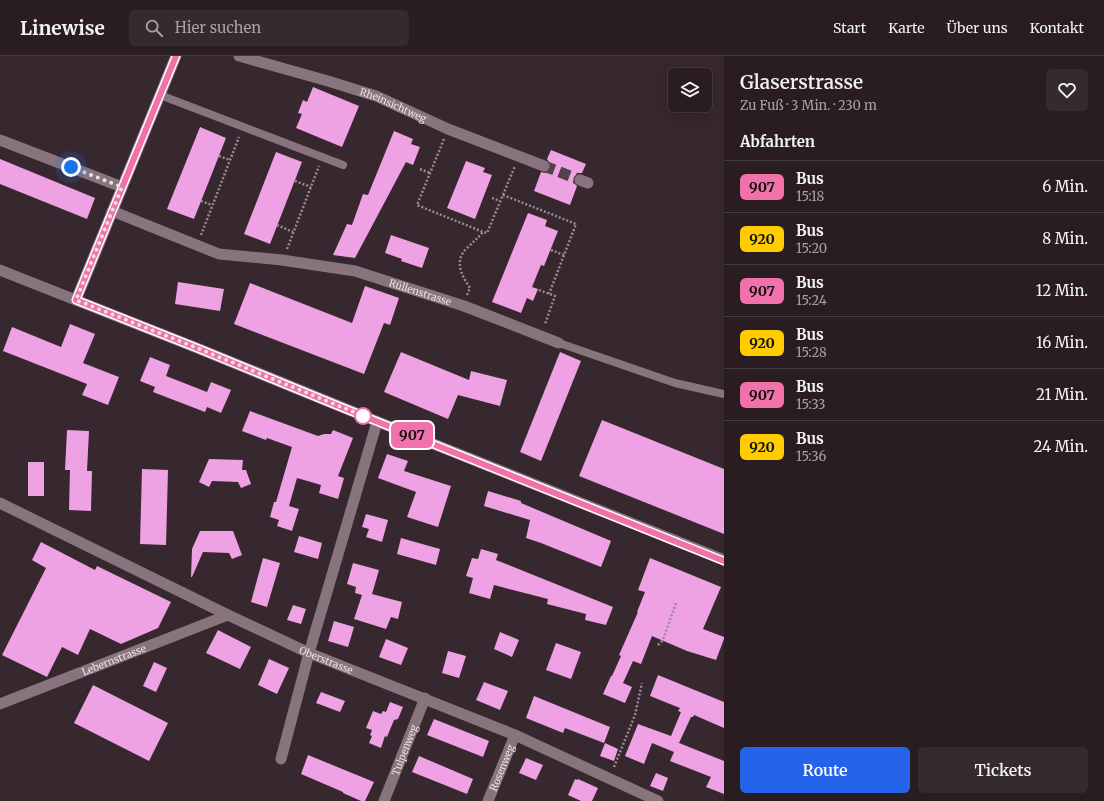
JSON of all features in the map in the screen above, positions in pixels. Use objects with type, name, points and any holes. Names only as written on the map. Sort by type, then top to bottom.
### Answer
[{"type":"street","points":[[76,300],[176,56]]},
{"type":"street","name":"Rheinsichtweg","points":[[239,56],[376,96],[448,129],[544,166]]},
{"type":"street","points":[[0,140],[122,187]]},
{"type":"street","name":"Rüllenstrasse","points":[[112,211],[219,254],[282,260],[355,271],[464,306],[559,344]]},
{"type":"street","points":[[0,270],[191,345],[377,422],[724,560]]},
{"type":"street","points":[[281,759],[309,653],[377,422]]},
{"type":"street","name":"Oberstrasse","points":[[0,503],[309,653],[515,735],[658,801]]},
{"type":"street","name":"Lebernstrasse","points":[[0,704],[228,615]]},
{"type":"street","name":"Tulpenweg","points":[[384,801],[425,698]]},
{"type":"street","name":"Rosenweg","points":[[488,801],[515,735]]},
{"type":"lane","points":[[160,95],[343,165]]},
{"type":"lane","name":"Rüllenstrasse","points":[[559,344],[675,383],[724,394]]},
{"type":"path","points":[[448,129],[417,205],[483,232],[487,233],[519,157]]},
{"type":"path","points":[[200,236],[236,144]]},
{"type":"path","points":[[219,156],[230,160]]},
{"type":"path","points":[[420,168],[430,173]]},
{"type":"path","points":[[288,246],[315,176]]},
{"type":"path","points":[[295,181],[311,187]]},
{"type":"path","points":[[503,195],[576,224],[549,294]]},
{"type":"path","points":[[492,198],[500,201]]},
{"type":"path","points":[[201,201],[212,205]]},
{"type":"path","points":[[277,225],[293,232]]},
{"type":"path","points":[[464,306],[470,288],[462,277],[459,261],[465,249],[479,238],[483,232]]},
{"type":"path","points":[[551,250],[564,255]]},
{"type":"path","points":[[539,290],[555,296],[540,336]]},
{"type":"path","points":[[658,644],[664,637],[676,603]]},
{"type":"path","points":[[609,779],[634,715],[642,683]]},
{"type":"building","points":[[313,87],[359,106],[342,147],[296,128],[302,114],[298,113],[303,100],[307,102]]},
{"type":"building","points":[[200,127],[226,138],[194,219],[167,209]]},
{"type":"building","points":[[394,131],[413,139],[411,144],[420,147],[413,165],[406,162],[355,258],[333,255],[347,224],[352,225],[363,194],[368,195]]},
{"type":"building","points":[[551,150],[586,164],[582,173],[578,173],[574,177],[573,182],[577,186],[570,205],[534,191],[541,172],[545,173],[550,169],[551,165],[547,159]]},
{"type":"building","points":[[276,152],[302,162],[270,244],[244,234]]},
{"type":"building","points":[[0,159],[95,198],[87,219],[0,184]]},
{"type":"building","points":[[466,161],[485,168],[483,172],[492,175],[475,219],[447,208]]},
{"type":"building","points":[[528,213],[547,220],[545,226],[558,231],[544,266],[541,265],[532,287],[538,289],[533,301],[527,298],[521,313],[492,302]]},
{"type":"building","points":[[391,235],[429,248],[422,268],[401,261],[402,259],[385,253]]},
{"type":"building","points":[[178,282],[224,289],[220,311],[175,304]]},
{"type":"building","points":[[250,283],[352,323],[365,286],[399,298],[390,325],[384,323],[364,374],[234,324]]},
{"type":"building","points":[[70,324],[95,334],[83,363],[119,377],[108,405],[82,395],[87,384],[3,351],[12,327],[61,347]]},
{"type":"building","points":[[401,352],[469,380],[471,371],[507,380],[500,406],[458,395],[448,419],[384,392]]},
{"type":"building","points":[[560,352],[581,361],[541,461],[520,452]]},
{"type":"building","points":[[150,357],[170,365],[166,376],[207,392],[211,382],[231,390],[221,413],[207,407],[205,412],[153,392],[155,387],[140,381]]},
{"type":"building","points":[[250,411],[318,436],[331,434],[333,430],[353,438],[338,476],[344,478],[338,499],[319,493],[321,485],[297,478],[289,506],[299,509],[292,531],[277,526],[279,520],[270,517],[274,502],[276,502],[292,447],[267,438],[266,440],[242,431]]},
{"type":"building","points":[[602,420],[724,469],[724,534],[579,476]]},
{"type":"building","points":[[67,430],[89,431],[87,471],[92,471],[91,511],[69,510],[70,470],[65,470]]},
{"type":"building","points":[[387,454],[408,461],[404,471],[451,486],[438,527],[407,517],[416,492],[378,478]]},
{"type":"building","points":[[209,459],[243,460],[242,470],[246,470],[251,484],[241,488],[238,482],[212,481],[209,487],[199,482]]},
{"type":"building","points":[[28,462],[44,462],[44,496],[28,496]]},
{"type":"building","points":[[142,469],[168,470],[166,545],[140,544]]},
{"type":"building","points":[[488,491],[521,501],[521,503],[611,541],[601,567],[526,538],[530,520],[484,506]]},
{"type":"building","points":[[366,514],[388,520],[382,542],[366,537],[369,529],[362,527]]},
{"type":"building","points":[[200,531],[233,531],[242,555],[232,559],[229,553],[203,552],[191,577],[192,549]]},
{"type":"building","points":[[299,536],[322,543],[318,559],[294,552]]},
{"type":"building","points":[[401,538],[440,549],[436,565],[397,554]]},
{"type":"building","points":[[41,542],[95,570],[97,566],[171,602],[158,628],[121,644],[90,629],[78,655],[62,647],[47,677],[2,655],[46,568],[32,560]]},
{"type":"building","points":[[481,549],[498,554],[496,560],[613,607],[606,625],[585,620],[586,614],[547,604],[548,599],[494,585],[490,599],[469,593],[473,578],[466,576],[472,558],[478,559]]},
{"type":"building","points":[[263,558],[280,563],[267,607],[251,602]]},
{"type":"building","points":[[650,558],[721,587],[703,629],[724,637],[724,639],[716,660],[687,651],[652,636],[641,664],[633,661],[623,683],[632,687],[625,703],[603,694],[621,656],[619,655],[645,592],[638,590]]},
{"type":"building","points":[[353,563],[379,570],[372,594],[402,602],[398,619],[391,617],[386,629],[354,619],[362,595],[355,593],[356,587],[347,584]]},
{"type":"building","points":[[293,605],[306,609],[301,624],[287,620]]},
{"type":"building","points":[[334,621],[354,627],[348,647],[328,641]]},
{"type":"building","points":[[218,630],[251,647],[240,669],[206,653]]},
{"type":"building","points":[[500,632],[519,640],[512,657],[494,649]]},
{"type":"building","points":[[386,639],[408,648],[401,665],[379,657]]},
{"type":"building","points":[[556,643],[581,652],[571,679],[546,670]]},
{"type":"building","points":[[448,651],[466,656],[459,678],[442,673]]},
{"type":"building","points":[[269,659],[289,668],[277,694],[258,685]]},
{"type":"building","points":[[154,662],[167,668],[156,692],[143,686]]},
{"type":"building","points":[[658,675],[724,702],[724,728],[694,715],[691,717],[679,743],[724,761],[724,794],[706,787],[711,777],[670,761],[674,752],[652,743],[644,764],[625,756],[638,724],[671,736],[681,712],[678,711],[680,708],[650,696]]},
{"type":"building","points":[[484,682],[508,691],[500,710],[476,700]]},
{"type":"building","points":[[93,685],[168,723],[149,761],[74,723]]},
{"type":"building","points":[[321,692],[345,701],[340,712],[316,703]]},
{"type":"building","points":[[534,696],[610,727],[604,743],[565,728],[563,733],[526,718]]},
{"type":"building","points":[[390,702],[403,707],[398,719],[394,720],[387,737],[385,736],[381,748],[369,743],[372,736],[370,735],[372,730],[366,728],[373,711],[381,714],[383,711],[386,712]]},
{"type":"building","points":[[434,719],[489,741],[483,757],[427,735]]},
{"type":"building","points":[[605,743],[618,749],[614,761],[600,756]]},
{"type":"building","points":[[308,755],[374,782],[365,801],[361,801],[301,774]]},
{"type":"building","points":[[419,756],[473,779],[467,794],[412,772]]},
{"type":"building","points":[[526,758],[543,765],[536,780],[519,773]]},
{"type":"building","points":[[656,773],[668,778],[663,791],[650,786]]},
{"type":"building","points":[[575,779],[598,788],[592,801],[581,801],[568,795]]},
{"type":"tunnel","points":[[544,166],[580,180]]},
{"type":"bus line","name":"907","points":[[176,56],[76,300],[724,561]]},
{"type":"route","points":[[71,167],[122,187],[76,300],[366,417],[363,416]]}]
